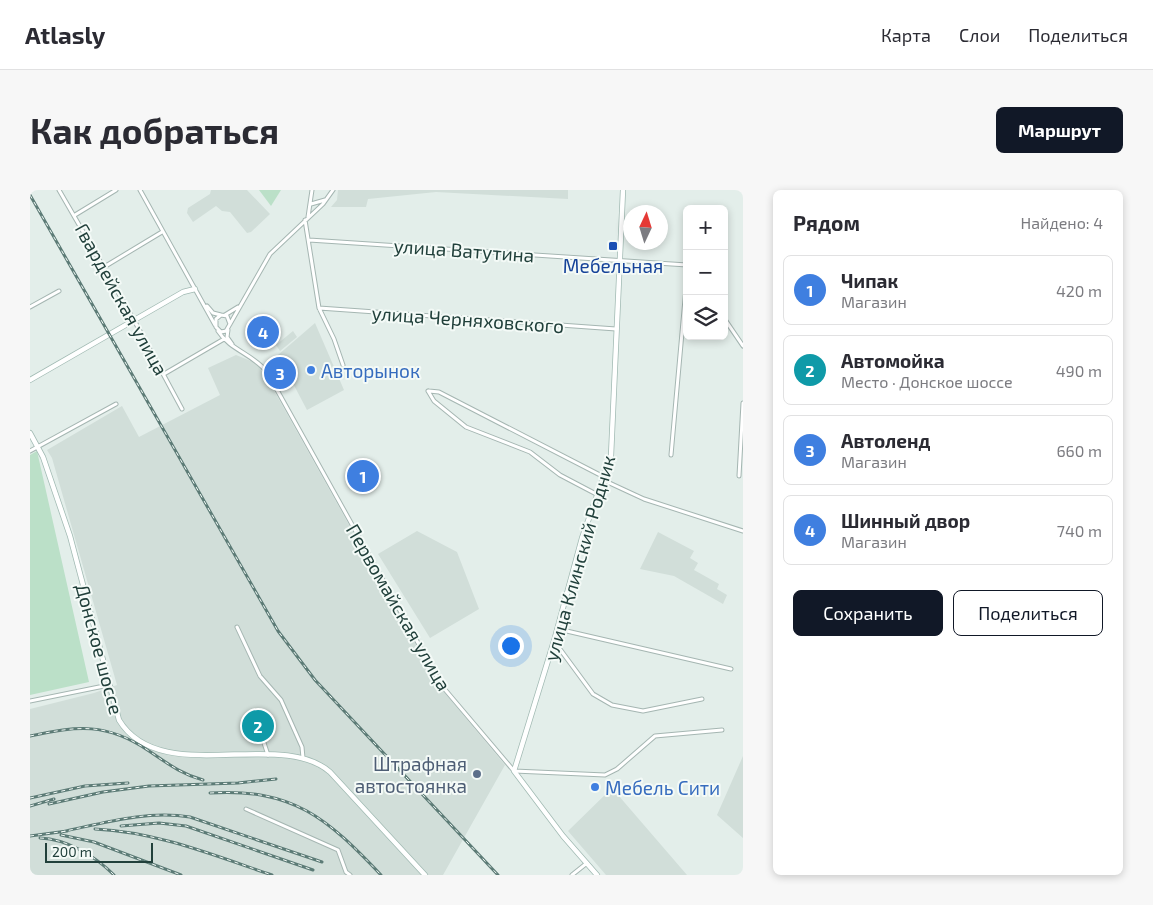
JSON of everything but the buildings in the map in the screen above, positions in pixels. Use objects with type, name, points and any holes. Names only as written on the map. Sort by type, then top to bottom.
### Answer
[{"type":"main road","name":"улица Клинский Родник","points":[[514,771],[558,629],[582,538],[611,456],[623,190]]},
{"type":"main road","points":[[30,380],[183,292],[195,289]]},
{"type":"main road","name":"Донское шоссе","points":[[30,433],[43,456],[70,536],[118,720],[124,729],[131,736],[162,751],[174,754],[268,756],[312,760],[330,772],[425,875]]},
{"type":"main road","name":"Первомайская улица","points":[[514,771],[563,836],[597,875]]},
{"type":"street","name":"Гвардейская улица","points":[[59,190],[134,320],[182,409]]},
{"type":"street","points":[[75,215],[116,190]]},
{"type":"street","name":"Первомайская улица","points":[[140,190],[217,329],[224,339],[258,362],[267,372],[442,686],[514,771]]},
{"type":"street","points":[[312,190],[311,204],[306,219],[312,273],[319,308],[334,339],[342,365]]},
{"type":"street","points":[[238,349],[228,339],[230,324],[270,254],[328,198],[333,190]]},
{"type":"street","points":[[311,204],[328,198]]},
{"type":"street","points":[[104,267],[162,232]]},
{"type":"street","name":"улица Ватутина","points":[[309,240],[683,265]]},
{"type":"street","points":[[30,307],[58,291]]},
{"type":"street","points":[[671,455],[685,295]]},
{"type":"street","points":[[204,304],[213,313],[229,318],[230,324]]},
{"type":"street","points":[[229,328],[224,332],[217,329],[216,319],[240,305]]},
{"type":"street","name":"улица Черняховского","points":[[319,308],[616,329]]},
{"type":"street","points":[[728,324],[743,346]]},
{"type":"street","points":[[164,374],[224,339]]},
{"type":"street","points":[[598,494],[560,475],[530,452],[466,426],[434,401],[428,391],[439,392],[644,499],[743,531]]},
{"type":"street","points":[[739,476],[743,403]]},
{"type":"street","points":[[30,451],[116,404]]},
{"type":"street","points":[[237,626],[260,676],[281,700],[302,747],[303,758]]},
{"type":"street","points":[[558,629],[731,669]]},
{"type":"street","points":[[554,641],[593,694],[612,705],[643,711],[702,699]]},
{"type":"street","points":[[30,701],[109,684]]},
{"type":"street","points":[[252,720],[264,716],[269,731],[262,737],[268,756]]},
{"type":"street","points":[[514,771],[605,775],[621,765],[655,736],[722,730]]},
{"type":"street","points":[[246,809],[338,850],[346,872],[350,875]]},
{"type":"street","points":[[572,875],[587,863]]},
{"type":"shaded area","points":[[211,190],[247,190],[270,214],[251,232],[247,233],[230,212],[222,211],[216,206],[193,222],[187,213],[188,208],[210,194]]},
{"type":"shaded area","points":[[338,190],[568,190],[568,199],[436,192],[368,199],[366,207],[331,207],[337,200]]},
{"type":"shaded area","name":"Авторынок","points":[[315,323],[344,390],[307,410],[278,355]]},
{"type":"shaded area","points":[[293,331],[297,337],[280,351],[276,345]]},
{"type":"shaded area","points":[[236,355],[256,363],[267,378],[439,686],[505,765],[443,875],[30,875],[30,709],[94,693],[117,685],[52,458],[47,450],[122,406],[139,437],[220,395],[208,368]]},
{"type":"shaded area","points":[[417,531],[457,552],[479,609],[430,638],[378,554]]},
{"type":"shaded area","points":[[658,532],[694,551],[690,558],[698,563],[694,570],[719,584],[717,589],[727,595],[723,604],[674,576],[640,569]]},
{"type":"shaded area","points":[[743,756],[743,838],[717,815]]},
{"type":"shaded area","points":[[612,788],[687,875],[606,875],[568,831]]},
{"type":"green space","points":[[259,190],[281,190],[271,206]]},
{"type":"green space","points":[[37,451],[89,682],[30,695],[30,455]]},
{"type":"railway","points":[[30,195],[278,631],[315,680],[498,875]]},
{"type":"railway","points":[[30,736],[77,729],[105,731],[134,742],[168,764],[195,778],[203,780]]},
{"type":"railway","points":[[49,804],[103,792],[149,786],[238,783],[276,779]]},
{"type":"railway","points":[[30,798],[85,786],[128,783]]},
{"type":"railway","points":[[210,793],[239,793],[264,796],[286,802],[306,811],[343,837],[381,875]]},
{"type":"railway","points":[[30,806],[54,799]]},
{"type":"railway","points":[[61,832],[141,816],[174,815],[190,817],[322,862]]},
{"type":"railway","points":[[121,826],[159,823],[186,826],[313,870]]},
{"type":"railway","points":[[95,829],[118,831],[163,840],[206,852],[272,875]]},
{"type":"railway","points":[[30,836],[67,831]]},
{"type":"railway","points":[[61,835],[94,842],[181,875]]},
{"type":"railway","points":[[40,838],[70,845],[98,861],[114,875]]},
{"type":"place","name":"Мебельная","points":[[613,246]]},
{"type":"place","name":"Шинный двор","points":[[263,332]]},
{"type":"place","name":"Авторынок","points":[[311,370]]},
{"type":"place","name":"Автоленд","points":[[280,373]]},
{"type":"place","name":"Чипак","points":[[363,476]]},
{"type":"place","name":"Автомойка","points":[[258,726]]},
{"type":"place","name":"Штрафная автостоянка","points":[[477,774]]},
{"type":"place","name":"Мебель Сити","points":[[595,787]]}]
